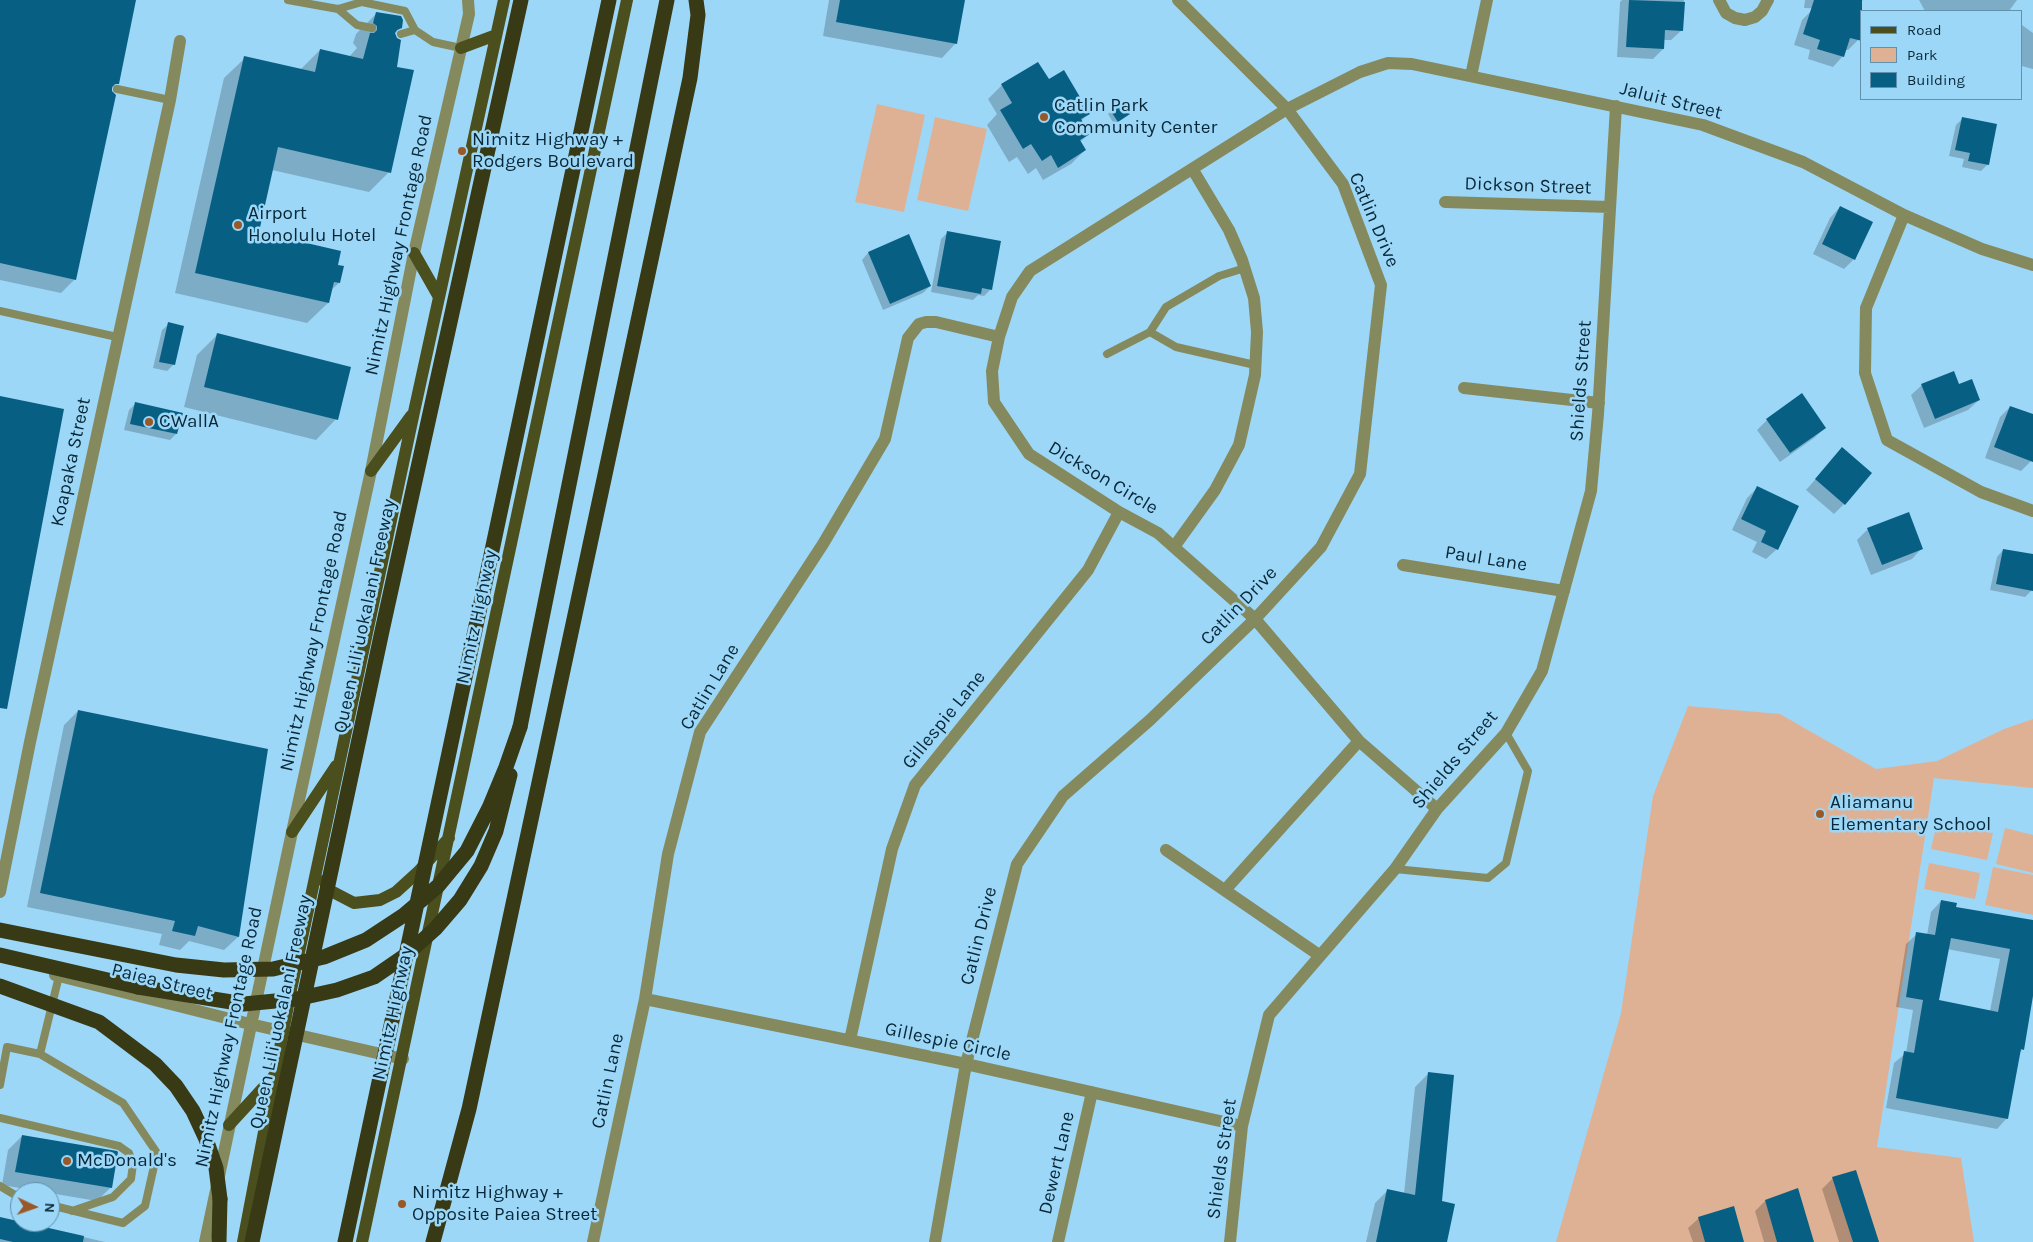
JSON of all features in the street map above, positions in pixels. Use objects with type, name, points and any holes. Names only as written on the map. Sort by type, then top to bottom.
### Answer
[{"type":"highway","name":"Queen Liliʻuokalani Freeway","points":[[252,1242],[382,631],[521,0]]},
{"type":"highway","points":[[345,1242],[609,0]]},
{"type":"highway","points":[[0,955],[138,987],[244,1004],[296,999],[337,990],[374,977],[406,955],[435,929],[460,900],[481,866],[499,822],[507,793],[667,0]]},
{"type":"highway","points":[[433,1242],[469,1110],[690,78],[698,15],[696,0]]},
{"type":"highway","points":[[0,930],[176,964],[224,970],[273,969],[324,957],[366,940],[404,915],[438,886],[450,872],[467,851],[490,808],[520,727]]},
{"type":"highway","points":[[0,986],[99,1022],[155,1064],[176,1086],[197,1118],[216,1168],[220,1198],[219,1242]]},
{"type":"main road","points":[[243,1242],[274,1076],[322,844],[504,0]]},
{"type":"main road","name":"Nimitz Highway","points":[[362,1242],[403,1058],[627,0]]},
{"type":"main road","points":[[461,48],[496,35]]},
{"type":"main road","points":[[414,252],[439,297]]},
{"type":"main road","points":[[371,471],[414,412]]},
{"type":"main road","points":[[292,832],[340,760]]},
{"type":"main road","points":[[322,844],[324,880],[331,890],[354,903],[380,900],[396,892],[418,872],[450,837]]},
{"type":"main road","points":[[229,1125],[274,1076]]},
{"type":"street","name":"Nimitz Highway Frontage Road","points":[[205,1242],[250,1024],[371,471],[414,252],[469,14],[468,0]]},
{"type":"street","name":"Catlin Drive","points":[[934,1242],[966,1064],[1017,864],[1062,796],[1150,720],[1255,619],[1321,547],[1360,474],[1381,284],[1343,184],[1288,110],[1178,0]]},
{"type":"street","points":[[1471,76],[1487,0]]},
{"type":"street","points":[[1719,0],[1726,13],[1735,18],[1745,20],[1754,17],[1762,11],[1768,0]]},
{"type":"street","name":"Koapaka Street","points":[[0,892],[30,742],[170,100],[180,42]]},
{"type":"street","name":"Jaluit Street","points":[[1193,170],[1288,110],[1360,72],[1388,63],[1412,64],[1703,125],[1802,162],[1904,215],[1982,250],[2033,265]]},
{"type":"street","name":"Shields Street","points":[[1230,1242],[1242,1126],[1269,1015],[1394,869],[1437,809],[1506,733],[1542,671],[1591,491],[1599,403],[1616,106]]},
{"type":"street","points":[[1174,548],[1215,490],[1239,445],[1246,421],[1255,365],[1257,332],[1254,298],[1245,268],[1229,230],[1193,170]]},
{"type":"street","name":"Dickson Circle","points":[[1193,170],[1030,271],[1012,297],[999,338],[992,372],[994,402],[1029,454],[1119,512],[1158,533],[1255,619],[1359,741],[1437,809]]},
{"type":"street","name":"Dickson Street","points":[[1445,202],[1610,207]]},
{"type":"street","points":[[1904,215],[1866,308],[1865,373],[1886,440],[1981,492],[2033,511]]},
{"type":"street","name":"Catlin Lane","points":[[592,1242],[645,999],[668,854],[700,732],[823,544],[885,439],[908,338],[919,324],[936,322],[999,338]]},
{"type":"street","points":[[1464,388],[1599,403]]},
{"type":"street","name":"Gillespie Lane","points":[[850,1040],[892,849],[915,785],[1088,570],[1119,512]]},
{"type":"street","name":"Paul Lane","points":[[1402,565],[1564,590]]},
{"type":"street","points":[[1225,890],[1359,741]]},
{"type":"street","points":[[1166,850],[1318,956]]},
{"type":"street","name":"Paiea Street","points":[[0,960],[250,1024],[403,1058]]},
{"type":"street","name":"Gillespie Circle","points":[[645,999],[966,1064],[1242,1126]]},
{"type":"street","name":"Dewert Lane","points":[[1058,1242],[1092,1092]]},
{"type":"lane","points":[[288,0],[338,9],[362,2],[405,12],[416,30],[433,42],[461,48]]},
{"type":"lane","points":[[338,9],[357,25],[372,28]]},
{"type":"lane","points":[[402,34],[416,30]]},
{"type":"lane","points":[[117,89],[170,100]]},
{"type":"lane","points":[[1107,354],[1150,332],[1166,307],[1219,276],[1245,268]]},
{"type":"lane","points":[[0,311],[117,337]]},
{"type":"lane","points":[[1150,332],[1176,347],[1255,365]]},
{"type":"lane","points":[[1394,869],[1488,878],[1506,863],[1528,771],[1506,733]]},
{"type":"lane","points":[[40,1054],[59,976]]},
{"type":"lane","points":[[0,1085],[7,1047],[40,1054],[124,1103],[157,1154],[145,1206],[123,1223],[60,1208]]},
{"type":"lane","points":[[0,1118],[119,1146],[128,1152],[132,1164],[131,1179],[113,1197],[72,1211]]},
{"type":"green space","points":[[877,104],[925,115],[904,212],[855,202]]},
{"type":"green space","points":[[935,117],[987,129],[968,211],[917,200]]},
{"type":"green space","points":[[1688,706],[1780,714],[1876,769],[1937,761],[2004,729],[2033,719],[2033,788],[1934,778],[1877,1147],[1961,1158],[1974,1242],[1556,1242],[1621,1013],[1653,796]]},
{"type":"green space","points":[[1937,822],[1993,833],[1987,860],[1931,849]]},
{"type":"green space","points":[[2005,828],[2033,835],[2033,873],[1996,864]]},
{"type":"green space","points":[[1929,863],[1980,873],[1975,899],[1924,889]]},
{"type":"green space","points":[[1993,867],[2033,875],[2033,915],[1985,905]]},
{"type":"building","points":[[0,0],[136,0],[119,84],[115,84],[112,87],[112,91],[116,95],[76,280],[0,263]]},
{"type":"building","points":[[840,0],[965,0],[957,44],[836,22]]},
{"type":"building","points":[[1629,0],[1685,2],[1683,31],[1665,30],[1664,49],[1626,47]]},
{"type":"building","points":[[1814,0],[1862,0],[1862,10],[1860,10],[1860,40],[1850,38],[1844,57],[1817,49],[1820,40],[1803,34]]},
{"type":"building","points":[[376,12],[401,16],[403,20],[402,28],[395,33],[397,38],[401,40],[397,67],[414,70],[391,173],[278,147],[259,232],[341,251],[338,265],[344,266],[340,283],[334,282],[329,303],[195,273],[244,56],[315,72],[320,49],[363,59],[370,33],[374,33],[377,30],[377,26],[373,23]]},
{"type":"building","name":"Catlin Park Community Center","points":[[1038,62],[1049,79],[1064,70],[1090,114],[1081,119],[1090,134],[1080,140],[1086,150],[1058,168],[1051,155],[1042,161],[1031,144],[1023,149],[1000,110],[1012,103],[1001,84]]},
{"type":"building","points":[[1123,102],[1130,114],[1118,122],[1110,110]]},
{"type":"building","points":[[1962,117],[1997,124],[1989,165],[1968,161],[1970,153],[1955,150]]},
{"type":"building","points":[[1840,206],[1873,222],[1855,260],[1822,244]]},
{"type":"building","points":[[947,231],[1001,241],[992,290],[982,288],[981,294],[937,286]]},
{"type":"building","points":[[909,234],[931,286],[890,304],[868,252]]},
{"type":"building","points":[[168,322],[184,326],[175,365],[159,362]]},
{"type":"building","points":[[217,333],[351,367],[338,420],[204,387]]},
{"type":"building","points":[[1954,371],[1959,384],[1972,379],[1980,400],[1935,419],[1921,384]]},
{"type":"building","points":[[1802,393],[1826,428],[1790,453],[1766,419]]},
{"type":"building","points":[[0,396],[64,409],[7,709],[0,708]]},
{"type":"building","points":[[135,402],[183,413],[177,434],[130,424]]},
{"type":"building","points":[[2010,406],[2033,414],[2033,462],[1994,447]]},
{"type":"building","points":[[1842,447],[1872,473],[1845,505],[1815,479]]},
{"type":"building","points":[[1757,486],[1799,506],[1778,550],[1761,542],[1766,531],[1741,519]]},
{"type":"building","points":[[1909,512],[1923,549],[1882,565],[1867,528]]},
{"type":"building","points":[[2003,549],[2033,554],[2033,591],[1996,584]]},
{"type":"building","points":[[78,710],[268,749],[239,937],[198,926],[195,936],[172,931],[175,921],[40,893]]},
{"type":"building","points":[[1941,900],[1957,903],[1956,907],[2033,920],[2033,996],[2024,1050],[2021,1049],[2008,1119],[1896,1098],[1904,1051],[1914,1053],[1923,1000],[1906,997],[1916,932],[1935,935]],"holes":[[[1951,938],[2010,949],[1998,1012],[1939,1000]]]},
{"type":"building","points":[[1428,1072],[1454,1075],[1442,1201],[1455,1204],[1447,1242],[1376,1242],[1387,1189],[1415,1195]]},
{"type":"building","name":"McDonald's","points":[[22,1135],[117,1151],[112,1188],[15,1172]]},
{"type":"building","points":[[1856,1170],[1879,1242],[1853,1242],[1832,1177]]},
{"type":"building","points":[[1798,1188],[1814,1242],[1777,1242],[1765,1200]]},
{"type":"building","points":[[1734,1206],[1744,1242],[1705,1242],[1698,1217]]},
{"type":"building","points":[[0,1217],[10,1219],[10,1232],[60,1231],[84,1236],[83,1242],[13,1242],[0,1239]]},
{"type":"place","name":"Catlin Park Community Center","points":[[1044,117]]},
{"type":"place","name":"Nimitz Highway + Rodgers Boulevard","points":[[462,151]]},
{"type":"place","name":"Airport Honolulu Hotel","points":[[238,225]]},
{"type":"place","name":"CWallA","points":[[149,422]]},
{"type":"place","name":"Aliamanu Elementary School","points":[[1820,814]]},
{"type":"place","name":"McDonald's","points":[[67,1161]]},
{"type":"place","name":"Nimitz Highway + Opposite Paiea Street","points":[[402,1204]]}]
